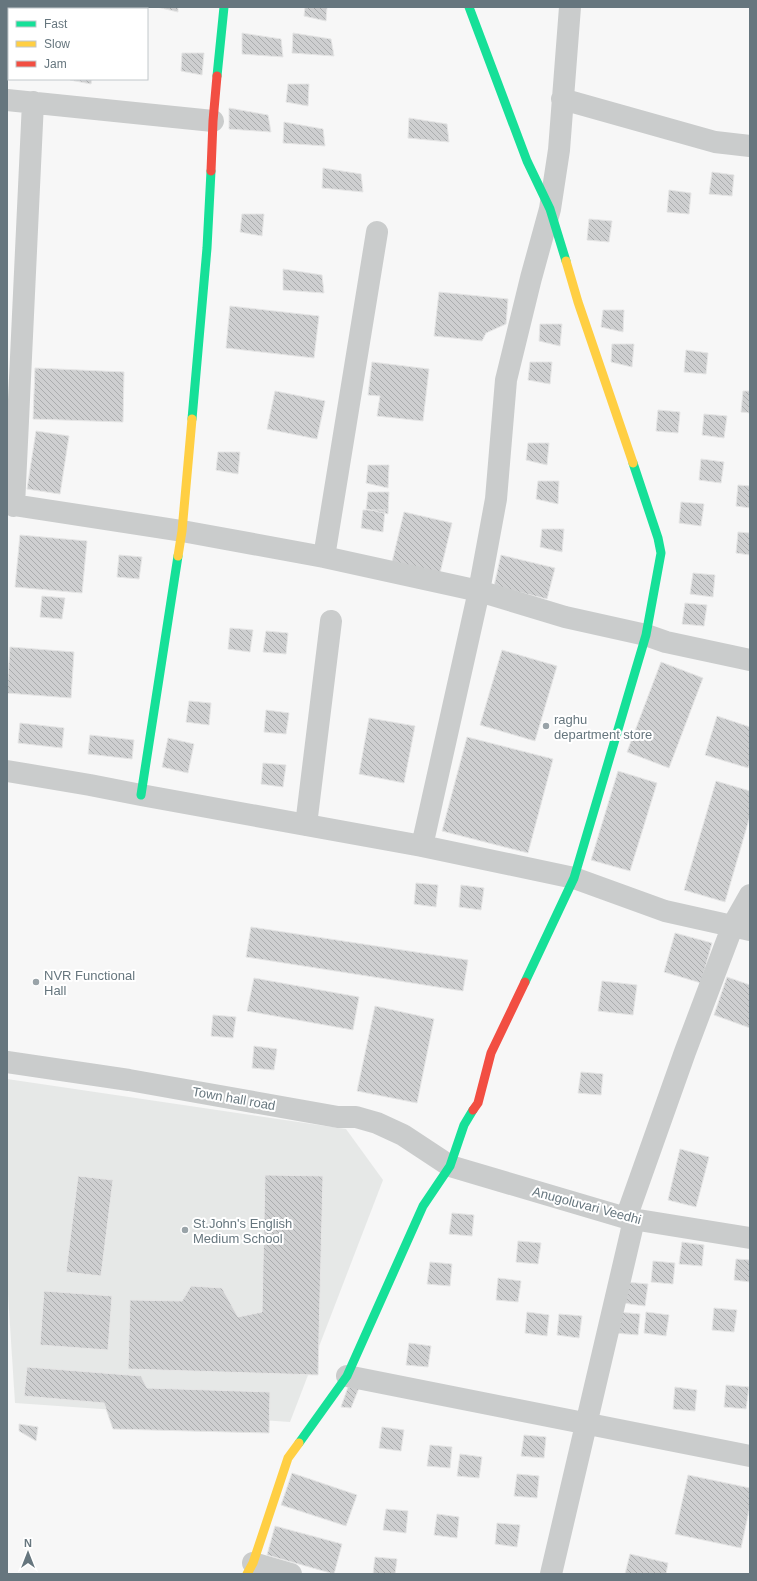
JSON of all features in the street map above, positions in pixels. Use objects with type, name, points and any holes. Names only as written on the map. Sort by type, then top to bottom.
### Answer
[{"type":"street","points":[[141,795],[182,531],[207,248],[213,120],[224,7]]},
{"type":"street","points":[[291,1574],[250,1568],[288,1458],[347,1376],[423,1206],[450,1166],[464,1125],[478,1103],[491,1053],[574,878],[646,635],[661,553],[658,538],[578,302],[550,209],[527,161],[469,7]]},
{"type":"street","points":[[422,846],[479,591],[496,499],[506,380],[531,278],[550,209],[559,150],[570,7]]},
{"type":"street","points":[[562,99],[715,142],[750,146]]},
{"type":"street","points":[[7,100],[213,120]]},
{"type":"street","points":[[33,102],[11,505],[182,531],[324,557],[479,591],[565,617],[646,635],[666,642],[750,660]]},
{"type":"street","points":[[324,557],[377,232]]},
{"type":"street","points":[[306,825],[331,621]]},
{"type":"street","points":[[7,771],[422,846],[574,878],[665,911],[742,928]]},
{"type":"street","points":[[551,1574],[586,1424],[630,1219],[685,1052],[742,928],[750,895]]},
{"type":"street","name":"Town hall road","points":[[7,1062],[129,1080],[338,1117],[356,1117],[377,1123],[403,1135],[450,1166]]},
{"type":"street","name":"Anugoluvari Veedhi","points":[[450,1166],[630,1219],[750,1238]]},
{"type":"street","points":[[347,1376],[750,1456]]},
{"type":"shaded area","name":"St.John's English Medium School","points":[[7,1079],[346,1129],[383,1180],[290,1422],[15,1403],[7,1279]]},
{"type":"building","points":[[157,7],[178,7],[178,12]]},
{"type":"building","points":[[305,7],[327,7],[326,21],[304,16]]},
{"type":"building","points":[[242,33],[281,39],[283,57],[242,54]]},
{"type":"building","points":[[293,33],[331,39],[334,56],[292,53]]},
{"type":"building","points":[[182,53],[204,53],[202,75],[181,71]]},
{"type":"building","points":[[70,80],[92,80],[91,84]]},
{"type":"building","points":[[288,84],[309,84],[308,106],[286,102]]},
{"type":"building","points":[[229,108],[268,115],[271,132],[229,129]]},
{"type":"building","points":[[409,118],[447,124],[449,142],[408,138]]},
{"type":"building","points":[[284,122],[323,129],[325,146],[283,143]]},
{"type":"building","points":[[323,168],[361,174],[363,192],[322,188]]},
{"type":"building","points":[[712,172],[734,175],[732,196],[709,194]]},
{"type":"building","points":[[669,190],[691,193],[689,214],[667,212]]},
{"type":"building","points":[[242,214],[264,214],[262,236],[240,232]]},
{"type":"building","points":[[589,219],[612,221],[609,242],[587,240]]},
{"type":"building","points":[[283,269],[322,275],[324,293],[283,290]]},
{"type":"building","points":[[439,292],[508,299],[506,324],[486,333],[482,341],[434,336]]},
{"type":"building","points":[[230,306],[319,316],[314,358],[226,348]]},
{"type":"building","points":[[603,310],[624,310],[623,332],[601,327]]},
{"type":"building","points":[[540,324],[562,324],[560,346],[539,341]]},
{"type":"building","points":[[612,344],[634,344],[632,367],[611,362]]},
{"type":"building","points":[[686,350],[708,353],[706,374],[684,372]]},
{"type":"building","points":[[372,362],[429,369],[423,421],[377,416],[380,396],[368,395]]},
{"type":"building","points":[[530,362],[552,362],[550,384],[528,380]]},
{"type":"building","points":[[35,368],[124,372],[123,422],[33,419]]},
{"type":"building","points":[[275,391],[325,401],[317,439],[267,429]]},
{"type":"building","points":[[743,391],[750,391],[750,413],[741,412]]},
{"type":"building","points":[[658,410],[680,412],[678,433],[656,431]]},
{"type":"building","points":[[704,414],[727,416],[724,438],[702,435]]},
{"type":"building","points":[[36,431],[69,436],[60,494],[27,489]]},
{"type":"building","points":[[528,443],[549,443],[547,465],[526,460]]},
{"type":"building","points":[[218,452],[240,452],[238,474],[216,470]]},
{"type":"building","points":[[701,459],[724,462],[721,483],[699,480]]},
{"type":"building","points":[[368,465],[389,465],[388,488],[366,483]]},
{"type":"building","points":[[538,481],[559,481],[558,504],[536,499]]},
{"type":"building","points":[[738,485],[750,486],[750,508],[736,506]]},
{"type":"building","points":[[368,492],[389,492],[388,514],[366,509]]},
{"type":"building","points":[[681,502],[704,504],[701,526],[679,523]]},
{"type":"building","points":[[363,510],[385,510],[383,532],[361,528]]},
{"type":"building","points":[[404,512],[452,523],[440,573],[392,562]]},
{"type":"building","points":[[542,529],[564,529],[562,552],[540,547]]},
{"type":"building","points":[[738,532],[750,533],[750,555],[736,553]]},
{"type":"building","points":[[20,535],[87,541],[82,593],[15,587]]},
{"type":"building","points":[[119,555],[142,557],[139,579],[117,577]]},
{"type":"building","points":[[501,555],[555,568],[547,599],[494,586]]},
{"type":"building","points":[[693,573],[715,575],[713,597],[690,594]]},
{"type":"building","points":[[42,596],[65,598],[62,619],[40,617]]},
{"type":"building","points":[[685,603],[707,605],[704,626],[682,624]]},
{"type":"building","points":[[230,628],[253,630],[250,652],[228,649]]},
{"type":"building","points":[[266,631],[288,633],[286,654],[263,652]]},
{"type":"building","points":[[10,647],[74,652],[71,698],[7,693]]},
{"type":"building","points":[[502,650],[557,666],[535,741],[480,725]]},
{"type":"building","points":[[661,662],[703,678],[669,768],[627,752]]},
{"type":"building","points":[[189,701],[211,703],[209,725],[186,722]]},
{"type":"building","points":[[266,710],[289,713],[286,734],[264,732]]},
{"type":"building","points":[[717,716],[750,727],[750,763],[748,768],[705,755]]},
{"type":"building","points":[[369,718],[415,726],[404,783],[359,774]]},
{"type":"building","points":[[20,723],[64,728],[62,748],[18,743]]},
{"type":"building","points":[[90,735],[134,740],[132,759],[88,754]]},
{"type":"building","points":[[467,737],[553,759],[528,853],[442,831]]},
{"type":"building","points":[[168,738],[194,744],[188,773],[162,767]]},
{"type":"building","points":[[263,763],[286,765],[283,787],[261,784]]},
{"type":"building","points":[[618,771],[657,783],[630,871],[591,860]]},
{"type":"building","points":[[716,781],[750,791],[750,816],[725,902],[684,890]]},
{"type":"building","points":[[416,883],[438,885],[436,907],[414,904]]},
{"type":"building","points":[[461,885],[484,888],[481,910],[459,907]]},
{"type":"building","points":[[251,927],[468,960],[463,991],[246,957]]},
{"type":"building","points":[[675,933],[712,943],[701,983],[664,972]]},
{"type":"building","points":[[727,977],[750,985],[750,1028],[714,1015]]},
{"type":"building","points":[[254,978],[359,997],[353,1030],[247,1011]]},
{"type":"building","points":[[602,981],[637,985],[633,1015],[598,1011]]},
{"type":"building","points":[[375,1006],[434,1019],[417,1103],[357,1091]]},
{"type":"building","points":[[213,1015],[236,1017],[233,1038],[211,1036]]},
{"type":"building","points":[[254,1046],[277,1049],[274,1070],[252,1068]]},
{"type":"building","points":[[581,1072],[603,1074],[601,1095],[578,1093]]},
{"type":"building","points":[[680,1149],[709,1157],[696,1207],[668,1200]]},
{"type":"building","points":[[265,1175],[323,1176],[318,1375],[128,1369],[130,1300],[182,1301],[191,1286],[222,1288],[238,1317],[262,1312]]},
{"type":"building","points":[[78,1176],[113,1180],[101,1276],[66,1272]]},
{"type":"building","points":[[452,1213],[474,1215],[472,1236],[449,1234]]},
{"type":"building","points":[[518,1241],[541,1243],[538,1264],[516,1262]]},
{"type":"building","points":[[682,1242],[704,1245],[702,1266],[679,1264]]},
{"type":"building","points":[[736,1259],[750,1260],[750,1282],[734,1280]]},
{"type":"building","points":[[653,1261],[675,1263],[673,1284],[651,1282]]},
{"type":"building","points":[[430,1262],[452,1264],[450,1286],[427,1284]]},
{"type":"building","points":[[498,1278],[521,1281],[518,1302],[496,1300]]},
{"type":"building","points":[[625,1282],[648,1284],[645,1306],[623,1303]]},
{"type":"building","points":[[44,1291],[112,1296],[108,1350],[40,1345]]},
{"type":"building","points":[[714,1308],[737,1310],[734,1332],[712,1330]]},
{"type":"building","points":[[527,1312],[549,1315],[547,1336],[525,1333]]},
{"type":"building","points":[[618,1312],[640,1314],[638,1335],[615,1333]]},
{"type":"building","points":[[646,1312],[669,1315],[666,1336],[644,1333]]},
{"type":"building","points":[[559,1314],[582,1316],[579,1338],[557,1335]]},
{"type":"building","points":[[409,1343],[431,1346],[428,1367],[406,1365]]},
{"type":"building","points":[[27,1367],[141,1376],[147,1388],[270,1392],[269,1433],[113,1429],[104,1403],[24,1396]]},
{"type":"building","points":[[726,1385],[749,1387],[746,1409],[724,1407]]},
{"type":"building","points":[[348,1387],[359,1388],[351,1408],[341,1407]]},
{"type":"building","points":[[675,1387],[697,1390],[695,1411],[673,1409]]},
{"type":"building","points":[[19,1424],[38,1427],[36,1441],[19,1431]]},
{"type":"building","points":[[382,1427],[404,1430],[401,1451],[379,1448]]},
{"type":"building","points":[[524,1435],[546,1437],[544,1458],[521,1456]]},
{"type":"building","points":[[430,1445],[452,1447],[450,1468],[427,1466]]},
{"type":"building","points":[[460,1454],[482,1457],[479,1478],[457,1476]]},
{"type":"building","points":[[292,1473],[357,1495],[346,1526],[281,1505]]},
{"type":"building","points":[[517,1474],[539,1476],[537,1498],[514,1496]]},
{"type":"building","points":[[688,1475],[750,1488],[750,1506],[741,1548],[675,1534]]},
{"type":"building","points":[[386,1509],[408,1511],[406,1533],[383,1530]]},
{"type":"building","points":[[437,1514],[459,1517],[457,1538],[434,1535]]},
{"type":"building","points":[[497,1523],[520,1525],[517,1547],[495,1544]]},
{"type":"building","points":[[275,1526],[342,1544],[334,1574],[267,1555]]},
{"type":"building","points":[[630,1554],[668,1563],[666,1574],[625,1574]]},
{"type":"building","points":[[375,1557],[397,1559],[395,1574],[373,1574]]},
{"type":"traffic: fast","points":[[217,76],[224,7]]},
{"type":"traffic: fast","points":[[469,7],[527,161],[550,209],[566,261]]},
{"type":"traffic: fast","points":[[192,419],[207,248],[211,171]]},
{"type":"traffic: fast","points":[[525,982],[574,878],[646,635],[661,553],[658,538],[633,463]]},
{"type":"traffic: fast","points":[[141,795],[178,556]]},
{"type":"traffic: fast","points":[[299,1443],[347,1376],[423,1206],[450,1166],[464,1125],[473,1110]]},
{"type":"traffic: slow","points":[[566,261],[578,302],[633,463]]},
{"type":"traffic: slow","points":[[178,556],[182,531],[192,419]]},
{"type":"traffic: slow","points":[[247,1574],[253,1563],[288,1458],[299,1443]]},
{"type":"traffic: jam","points":[[211,171],[217,76]]},
{"type":"traffic: jam","points":[[473,1110],[478,1103],[491,1053],[525,982]]},
{"type":"place","name":"raghu department store","points":[[546,726]]},
{"type":"place","name":"NVR Functional Hall","points":[[36,982]]},
{"type":"place","name":"St.John's English Medium School","points":[[185,1230]]}]
